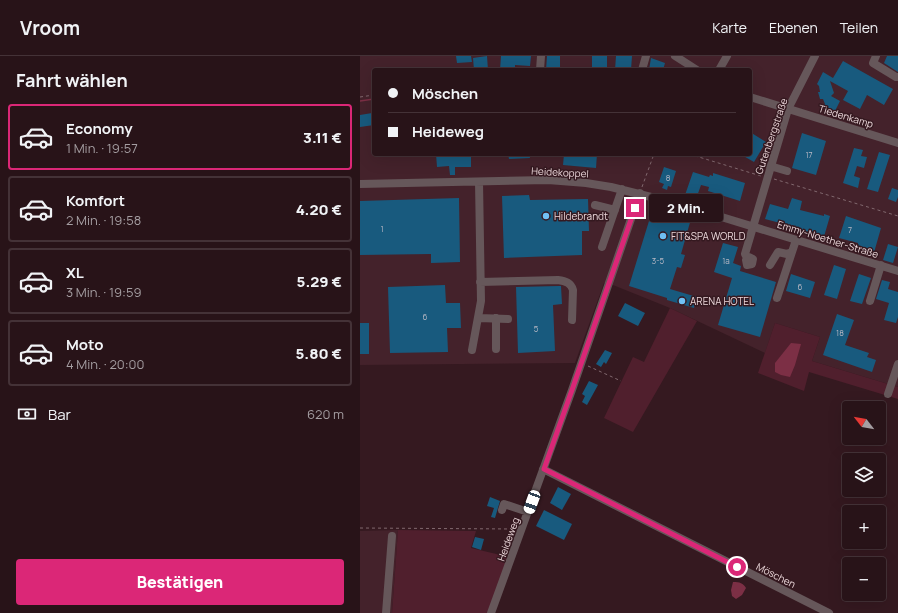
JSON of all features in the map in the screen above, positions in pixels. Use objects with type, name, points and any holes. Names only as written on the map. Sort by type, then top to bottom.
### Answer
[{"type":"street","points":[[540,68],[541,56]]},
{"type":"street","points":[[643,68],[646,56]]},
{"type":"street","points":[[675,56],[695,68]]},
{"type":"street","points":[[720,68],[727,56]]},
{"type":"street","name":"Gutenbergstraße","points":[[747,258],[745,254],[752,226],[788,109],[815,56]]},
{"type":"street","points":[[876,56],[873,63],[898,77]]},
{"type":"street","name":"Tiedenkamp","points":[[752,98],[898,143]]},
{"type":"street","points":[[770,166],[787,171]]},
{"type":"street","name":"Heidekoppel","points":[[360,184],[548,180],[586,183],[622,189],[752,226]]},
{"type":"street","points":[[472,350],[481,301],[479,182]]},
{"type":"street","points":[[602,247],[622,189]]},
{"type":"street","name":"Heideweg","points":[[492,613],[582,363],[640,194]]},
{"type":"street","points":[[595,205],[615,210]]},
{"type":"street","name":"Emmy-Noether-Straße","points":[[752,226],[898,271]]},
{"type":"street","points":[[777,298],[796,240]]},
{"type":"street","points":[[770,265],[778,252],[787,254],[792,252]]},
{"type":"street","points":[[870,301],[881,265]]},
{"type":"street","points":[[480,282],[566,281],[573,290],[572,320]]},
{"type":"street","points":[[479,318],[508,319]]},
{"type":"street","points":[[496,318],[496,349]]},
{"type":"street","points":[[888,394],[898,364]]},
{"type":"street","name":"Möschen","points":[[544,469],[829,613]]},
{"type":"street","points":[[502,510],[504,504],[528,512]]},
{"type":"street","points":[[386,613],[392,536]]},
{"type":"path","points":[[360,97],[372,95]]},
{"type":"path","points":[[640,194],[653,156]]},
{"type":"path","points":[[696,156],[898,216]]},
{"type":"path","points":[[582,363],[621,381]]},
{"type":"path","points":[[360,528],[523,529]]},
{"type":"shaded area","points":[[360,56],[898,56],[898,387],[812,361],[820,337],[775,323],[765,353],[670,308],[613,285],[604,283],[575,363],[360,365]]},
{"type":"shaded area","points":[[670,308],[697,321],[633,432],[604,418],[633,357],[644,362]]},
{"type":"shaded area","points":[[775,323],[820,337],[812,361],[898,387],[898,399],[809,372],[804,391],[758,373]]},
{"type":"shaded area","points":[[791,343],[801,344],[790,377],[775,372],[775,363]]},
{"type":"shaded area","points":[[398,530],[392,613],[360,613],[360,531]]},
{"type":"shaded area","points":[[398,530],[476,531],[471,548],[509,557],[488,613],[392,613]]},
{"type":"shaded area","points":[[733,582],[741,583],[746,588],[742,595],[736,599],[732,596],[731,590]]},
{"type":"building","points":[[456,56],[471,56],[472,62],[457,63]]},
{"type":"building","points":[[487,56],[488,68],[474,68],[473,58]]},
{"type":"building","points":[[501,56],[531,56],[530,66],[515,65],[515,68],[500,68]]},
{"type":"building","points":[[547,56],[560,56],[560,68],[546,68]]},
{"type":"building","points":[[592,56],[607,56],[607,68],[592,68]]},
{"type":"building","points":[[616,56],[632,56],[631,68],[615,68]]},
{"type":"building","points":[[887,56],[898,56],[898,72],[884,63]]},
{"type":"building","points":[[651,58],[665,63],[664,68],[649,68]]},
{"type":"building","points":[[843,61],[893,89],[884,105],[867,95],[860,109],[843,100],[848,91],[830,81],[834,93],[831,96],[840,101],[835,111],[824,106],[825,104],[823,99],[820,99],[818,92],[820,92],[819,86],[817,84],[823,72],[833,78]]},
{"type":"building","points":[[372,113],[372,125],[360,127],[360,115]]},
{"type":"building","points":[[752,133],[766,142],[754,162],[744,156],[752,156]]},
{"type":"building","points":[[802,133],[826,141],[816,175],[792,168]]},
{"type":"building","points":[[854,148],[863,150],[861,156],[867,157],[864,168],[857,166],[854,176],[860,178],[858,188],[843,183]]},
{"type":"building","points":[[879,152],[890,155],[878,192],[867,189]]},
{"type":"building","points":[[436,156],[471,156],[471,167],[455,167],[455,175],[450,175],[449,166],[437,167]]},
{"type":"building","points":[[508,156],[530,156],[530,158],[509,159]]},
{"type":"building","points":[[564,156],[597,156],[596,168],[563,165]]},
{"type":"building","points":[[664,167],[676,171],[671,187],[668,186],[667,190],[662,188],[664,184],[659,182]]},
{"type":"building","points":[[693,172],[709,177],[710,175],[713,176],[713,173],[745,183],[740,201],[708,191],[709,187],[701,185],[696,199],[685,195]]},
{"type":"building","points":[[892,188],[898,190],[896,202],[888,199]]},
{"type":"building","name":"Hildebrandt","points":[[529,195],[530,200],[588,199],[589,231],[582,231],[582,255],[504,258],[502,196]]},
{"type":"building","points":[[459,198],[460,262],[431,263],[431,254],[360,255],[360,201]]},
{"type":"building","points":[[792,198],[802,201],[800,210],[830,216],[823,240],[817,238],[818,235],[795,228],[794,231],[779,226],[780,223],[765,219],[770,204],[788,209]]},
{"type":"building","points":[[653,208],[691,219],[681,254],[685,255],[681,268],[677,267],[670,289],[697,297],[694,308],[629,286]]},
{"type":"building","points":[[846,216],[881,228],[873,256],[856,251],[858,243],[839,238]]},
{"type":"building","points":[[723,243],[738,247],[733,263],[741,266],[740,271],[776,282],[760,337],[718,325],[732,278],[714,272]]},
{"type":"building","points":[[888,244],[898,247],[893,263],[883,260]]},
{"type":"building","points":[[834,265],[846,269],[837,299],[824,295]]},
{"type":"building","points":[[791,274],[815,282],[810,298],[786,291]]},
{"type":"building","points":[[859,274],[871,278],[862,304],[850,301]]},
{"type":"building","points":[[882,280],[890,282],[888,289],[898,292],[898,317],[896,323],[884,320],[889,303],[876,299]]},
{"type":"building","points":[[445,285],[446,303],[460,303],[461,328],[447,328],[448,352],[390,353],[388,287]]},
{"type":"building","points":[[561,286],[562,304],[553,305],[555,351],[518,353],[516,287]]},
{"type":"building","points":[[625,303],[645,313],[638,326],[618,316]]},
{"type":"building","points":[[837,314],[854,320],[845,345],[869,353],[867,357],[876,360],[872,372],[823,355]]},
{"type":"building","points":[[360,323],[369,323],[369,354],[360,354]]},
{"type":"building","points":[[605,350],[612,353],[606,364],[604,362],[601,367],[596,364]]},
{"type":"building","points":[[589,381],[598,385],[587,405],[582,402],[585,396],[582,394]]},
{"type":"building","points":[[558,487],[571,494],[562,510],[550,503]]},
{"type":"building","points":[[490,497],[500,501],[495,518],[491,517],[494,508],[487,506]]},
{"type":"building","points":[[544,510],[572,524],[564,540],[536,526]]},
{"type":"building","points":[[475,537],[484,539],[481,550],[472,547]]},
{"type":"waterway","points":[[360,101],[372,99]]},
{"type":"place","name":"Hildebrandt","points":[[546,216]]},
{"type":"place","name":"FIT&SPA WORLD","points":[[663,236]]},
{"type":"place","name":"ARENA HOTEL","points":[[682,301]]},
{"type":"route","points":[[635,208],[544,469],[737,567]]}]
